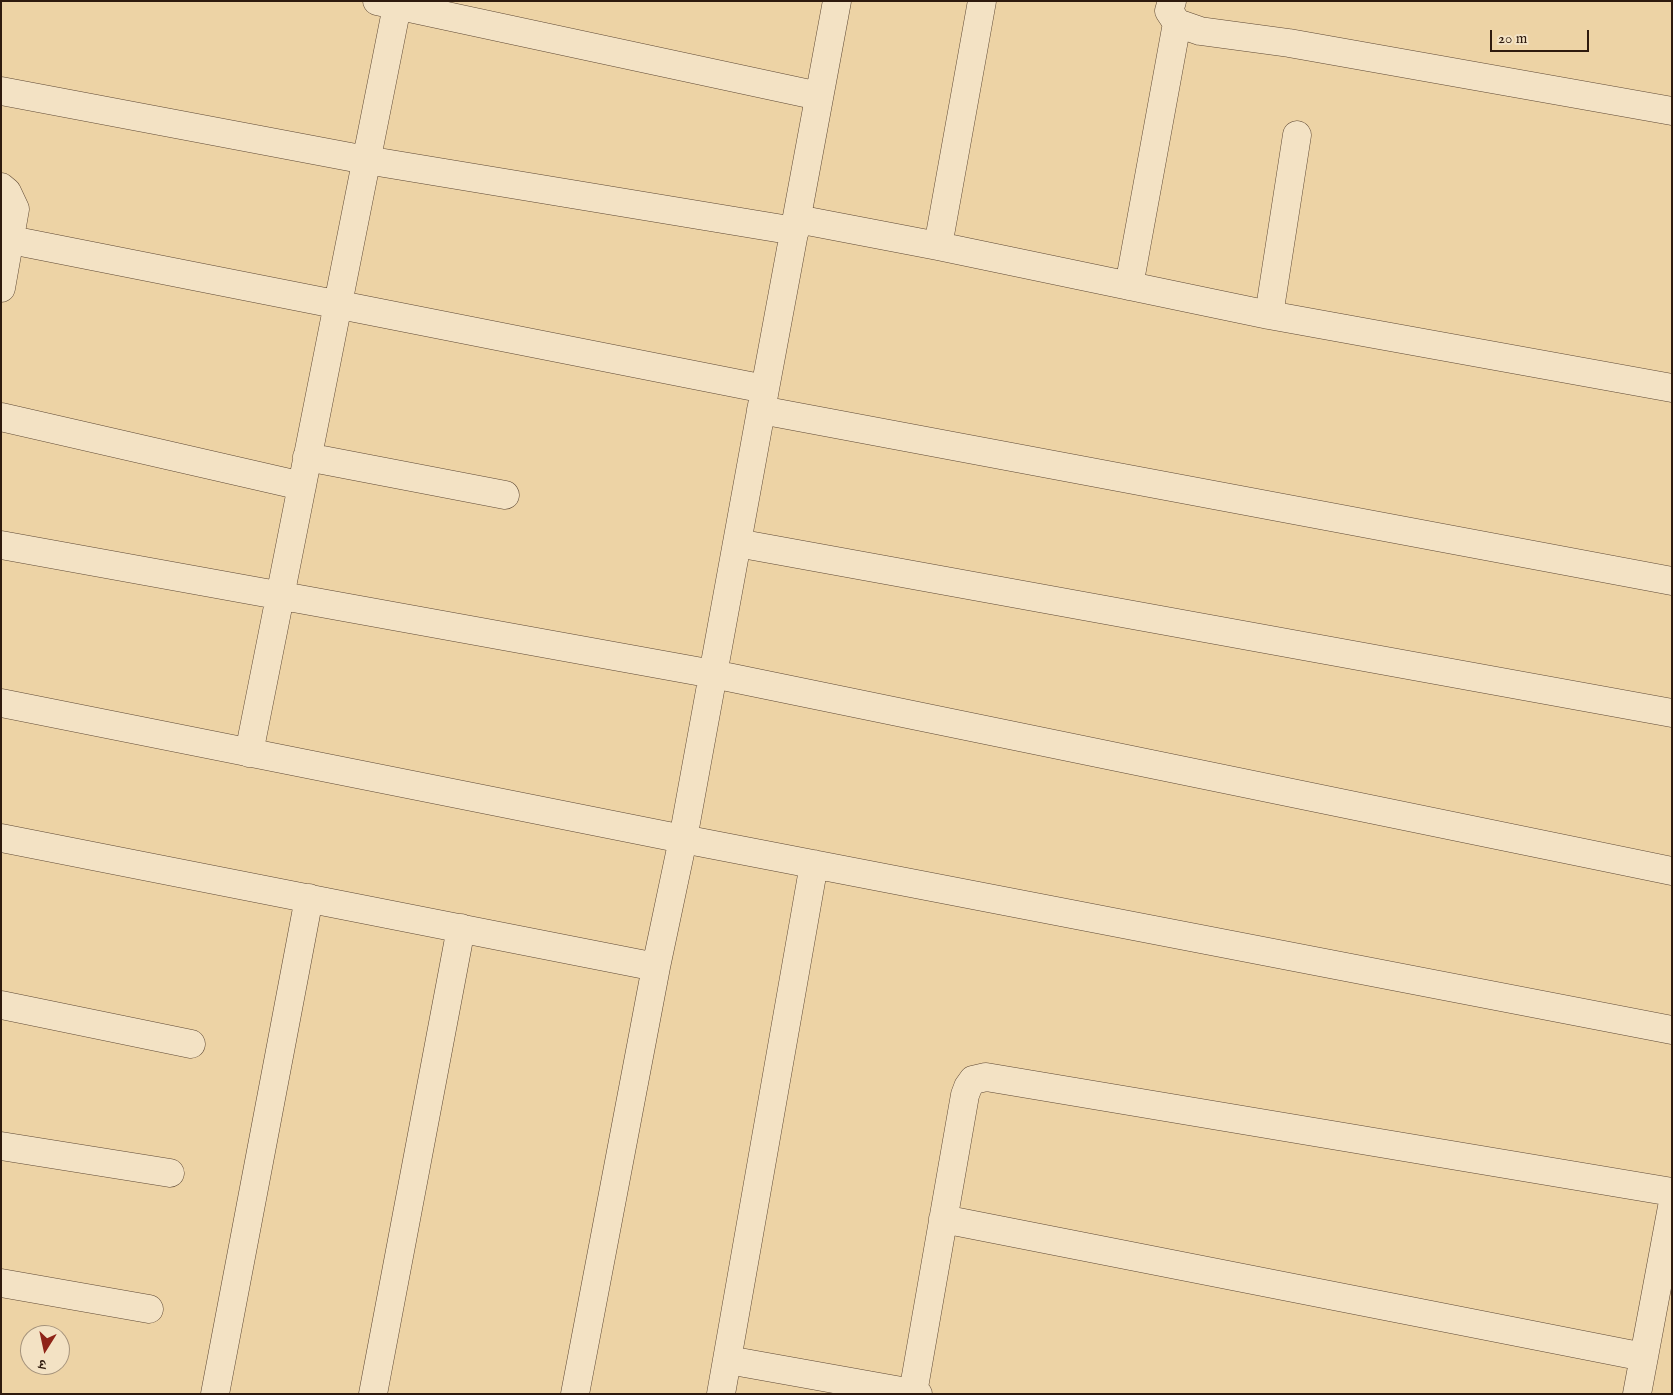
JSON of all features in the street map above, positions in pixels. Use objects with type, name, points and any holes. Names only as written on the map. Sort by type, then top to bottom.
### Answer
[{"type":"street","points":[[575,1394],[656,966],[683,839],[837,1]]},
{"type":"street","points":[[938,246],[982,1]]},
{"type":"street","points":[[249,753],[366,160],[391,2],[819,96]]},
{"type":"street","points":[[1129,286],[1174,12],[1200,31],[1289,43],[1672,111]]},
{"type":"street","points":[[1,91],[366,160],[938,246],[1269,315],[1672,388]]},
{"type":"street","points":[[1269,315],[1297,135]]},
{"type":"street","points":[[1,187],[7,192],[14,209],[1,288]]},
{"type":"street","points":[[10,240],[338,304],[763,399],[1672,581]]},
{"type":"street","points":[[1,417],[302,486]]},
{"type":"street","points":[[307,457],[505,495]]},
{"type":"street","points":[[736,543],[1672,713]]},
{"type":"street","points":[[1,545],[713,674],[1672,871]]},
{"type":"street","points":[[1,703],[683,839],[1672,1030]]},
{"type":"street","points":[[1,838],[656,966]]},
{"type":"street","points":[[722,1394],[814,864]]},
{"type":"street","points":[[215,1394],[309,898]]},
{"type":"street","points":[[372,1394],[461,928]]},
{"type":"street","points":[[1,1005],[191,1044]]},
{"type":"street","points":[[728,1360],[915,1393],[965,1095],[973,1080],[986,1078],[1672,1192]]},
{"type":"street","points":[[1,1146],[170,1173]]},
{"type":"street","points":[[1637,1394],[1672,1207]]},
{"type":"street","points":[[943,1219],[1644,1357]]},
{"type":"street","points":[[1,1283],[149,1309]]}]
